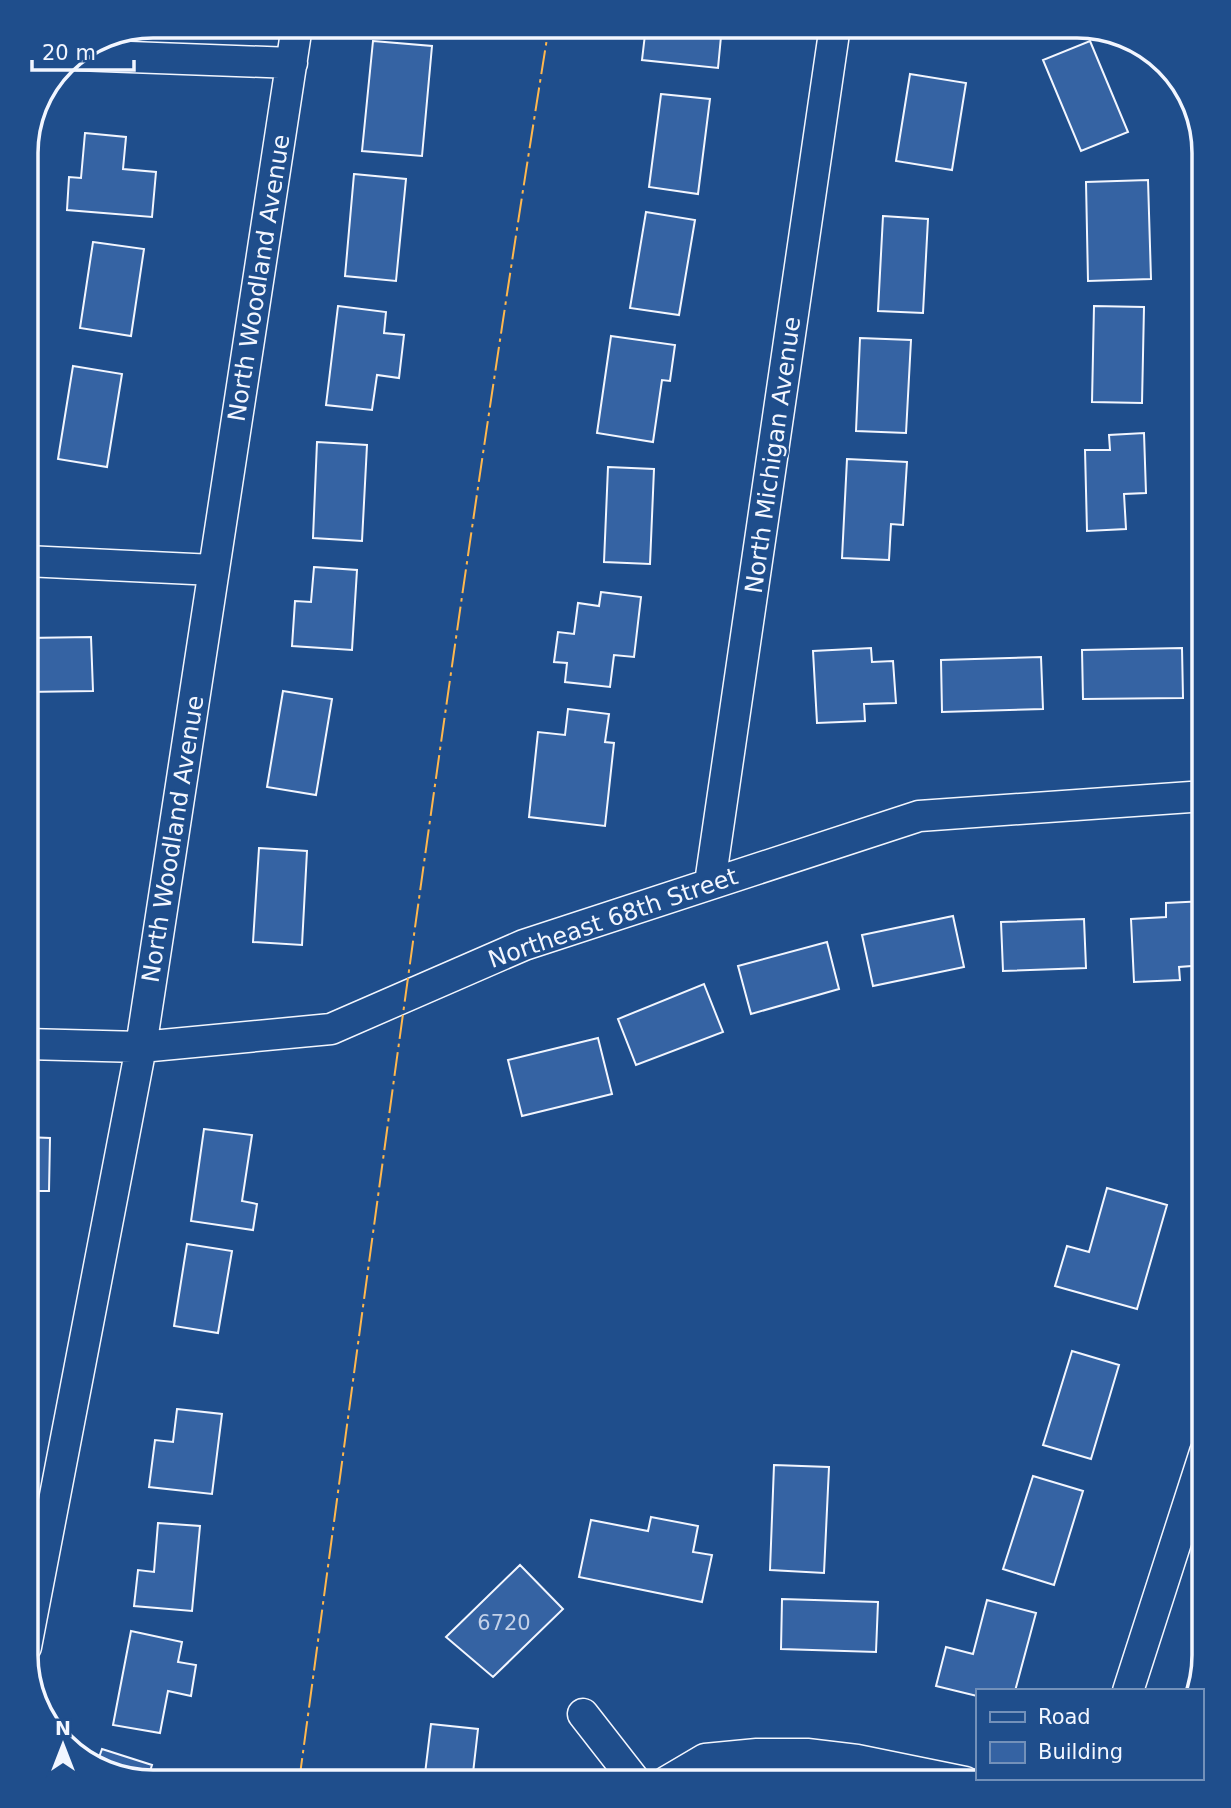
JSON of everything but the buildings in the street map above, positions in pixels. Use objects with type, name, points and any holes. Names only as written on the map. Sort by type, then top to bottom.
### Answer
[{"type":"street","name":"North Woodland Avenue","points":[[38,1540],[141,1047],[295,38]]},
{"type":"street","name":"North Michigan Avenue","points":[[710,883],[833,39]]},
{"type":"street","points":[[94,56],[292,63]]},
{"type":"street","points":[[39,562],[214,570]]},
{"type":"street","name":"Northeast 68th Street","points":[[38,1044],[141,1047],[331,1029],[524,945],[919,816],[1192,797]]},
{"type":"street","points":[[1129,1689],[1192,1492]]},
{"type":"street","points":[[583,1714],[626,1770]]},
{"type":"street","points":[[687,1770],[705,1759],[757,1754],[807,1754],[905,1770]]},
{"type":"power","points":[[301,1769],[449,684],[547,38]]}]
